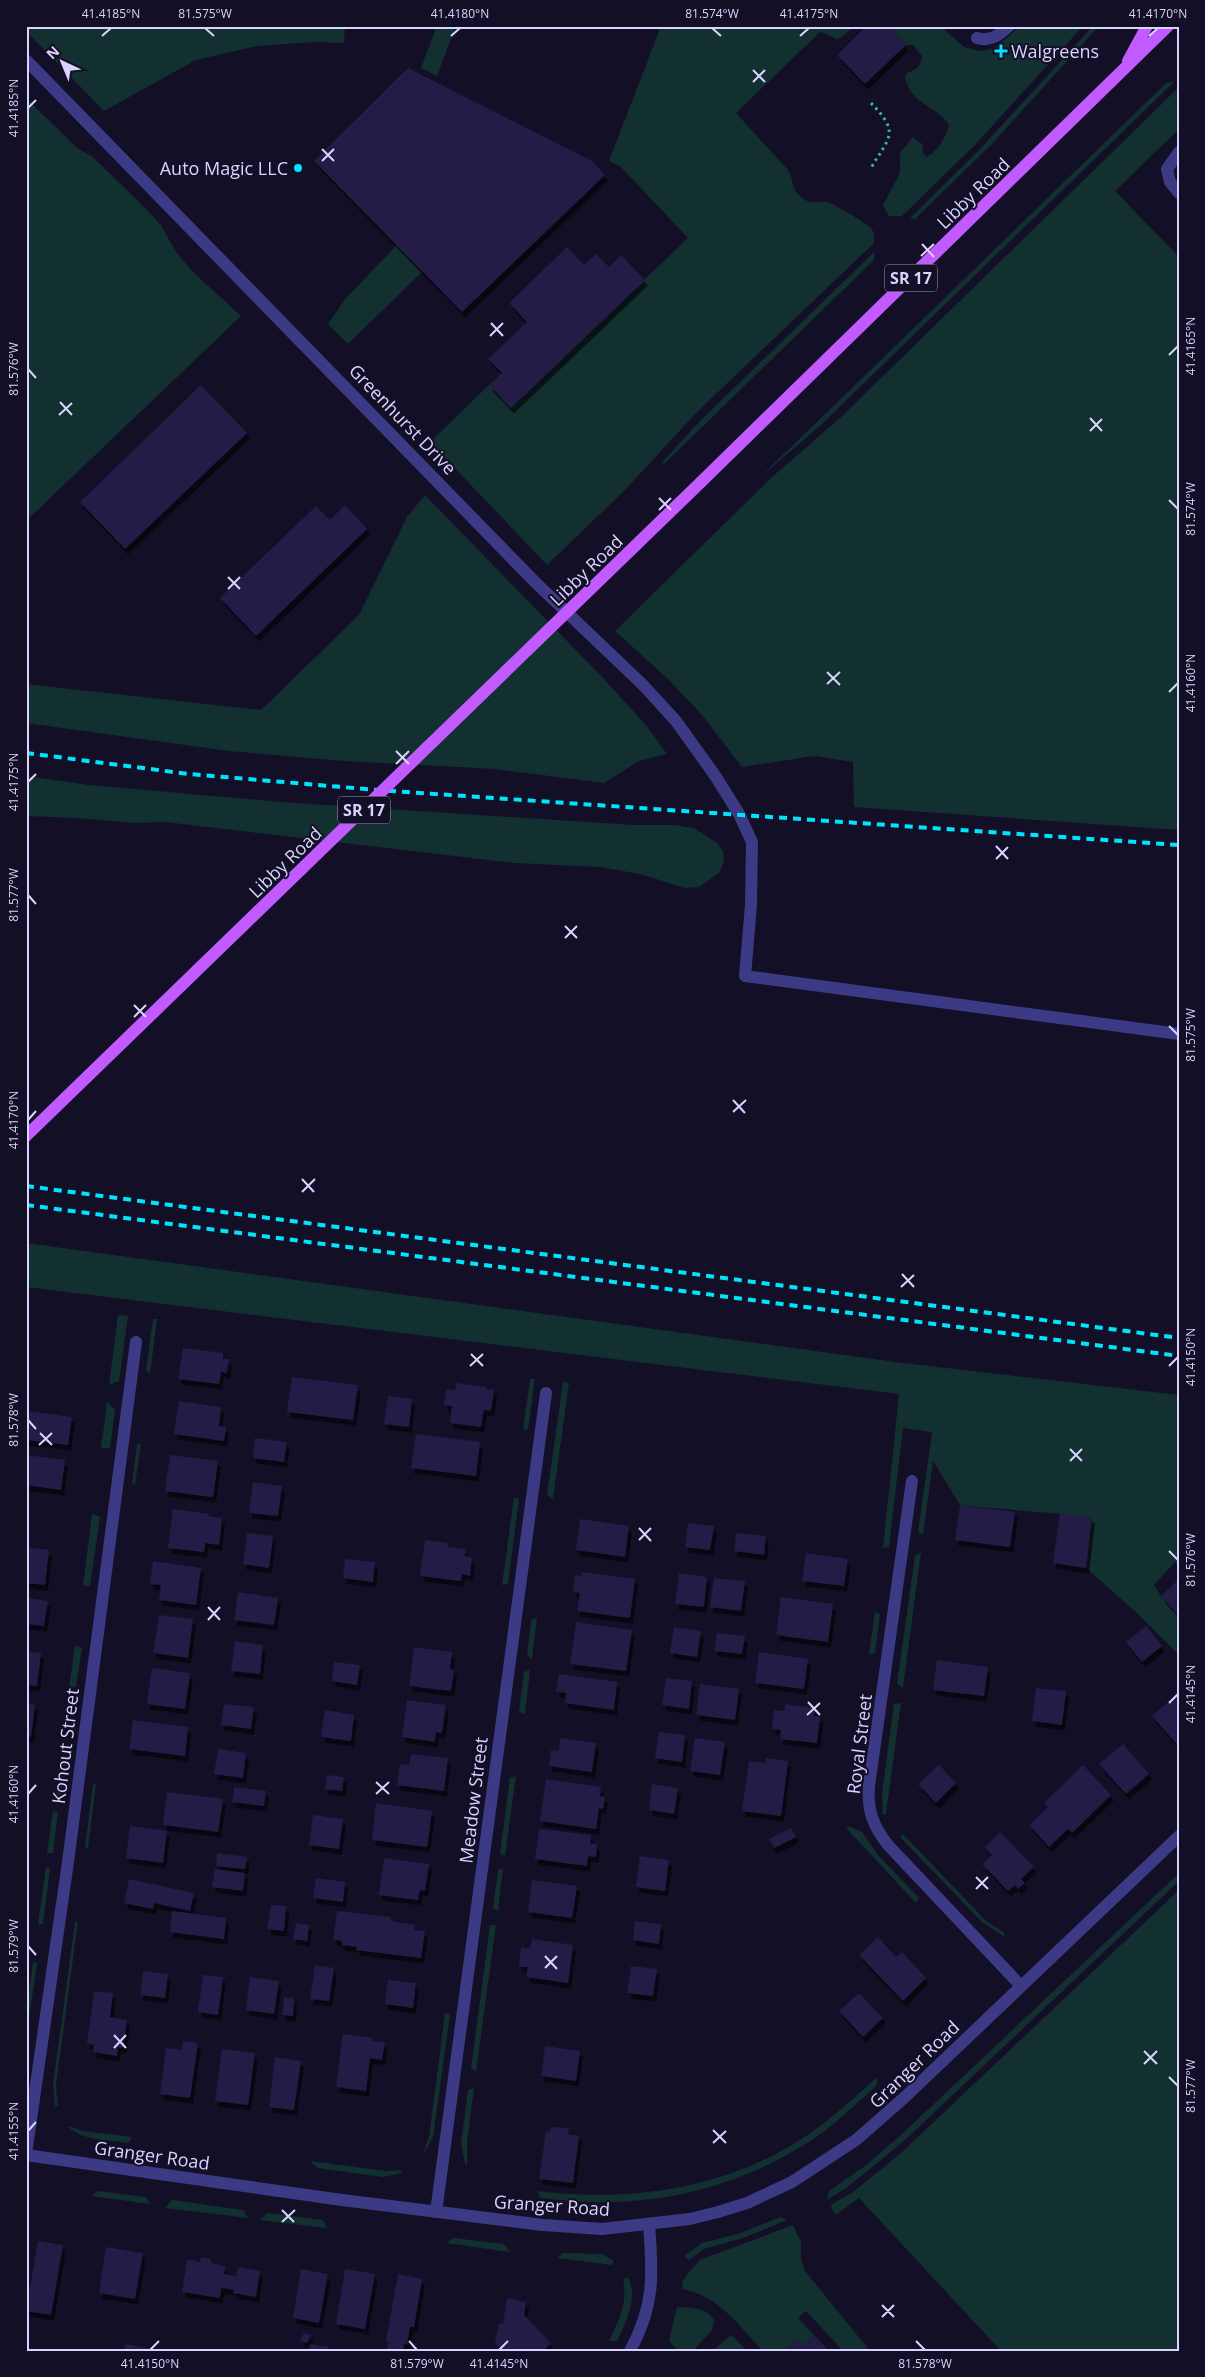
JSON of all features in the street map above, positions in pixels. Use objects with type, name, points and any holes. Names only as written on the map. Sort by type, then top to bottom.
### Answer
[{"type":"main road","points":[[1121,74],[1147,26]]},
{"type":"main road","name":"Libby Road","points":[[26,1136],[1121,74],[1168,26]]},
{"type":"street","points":[[977,38],[988,40],[1009,26]]},
{"type":"street","name":"Greenhurst Drive","points":[[26,60],[535,582],[643,685],[676,721],[698,749],[739,814],[752,842],[751,905],[745,976],[1179,1034]]},
{"type":"street","points":[[1177,157],[1167,169],[1167,175],[1179,193]]},
{"type":"street","name":"Kohout Street","points":[[26,2155],[68,1862],[136,1342]]},
{"type":"street","name":"Meadow Street","points":[[436,2212],[546,1393]]},
{"type":"street","name":"Royal Street","points":[[912,1480],[869,1786],[868,1802],[871,1817],[877,1831],[888,1845],[1021,1986]]},
{"type":"street","name":"Granger Road","points":[[26,2155],[436,2212],[573,2228],[602,2229],[690,2219],[747,2203],[792,2182],[817,2168],[879,2122],[1179,1836]]},
{"type":"street","points":[[630,2351],[646,2316],[651,2292],[652,2268],[649,2225]]},
{"type":"path","points":[[871,103],[886,118],[890,130],[889,138],[871,168]]},
{"type":"green space","points":[[26,26],[345,26],[344,43],[315,42],[257,46],[196,60],[104,111],[26,31]]},
{"type":"green space","points":[[437,26],[456,26],[437,76],[421,68]]},
{"type":"green space","points":[[661,26],[854,26],[837,39],[820,32],[736,113],[788,170],[794,188],[801,197],[811,202],[830,203],[857,218],[871,228],[874,235],[874,243],[695,414],[626,489],[547,565],[430,442],[489,385],[511,407],[688,238],[621,167],[609,161]]},
{"type":"green space","points":[[887,26],[940,26],[964,47],[979,51],[993,49],[1021,26],[1083,26],[975,145],[902,216],[889,216],[883,205],[900,173],[900,153],[913,137],[922,144],[923,153],[926,157],[930,155],[940,144],[949,125],[938,113],[919,100],[909,88],[905,78],[907,73],[918,67],[922,56],[913,45],[906,45]]},
{"type":"green space","points":[[1093,26],[1097,28],[992,144],[915,219],[910,218],[980,149]]},
{"type":"green space","points":[[1174,82],[821,425],[756,481],[1166,83]]},
{"type":"green space","points":[[1179,87],[1179,129],[1115,191],[1179,257],[1179,830],[854,807],[853,762],[814,756],[742,767],[702,715],[669,680],[615,631],[772,477],[840,418]]},
{"type":"green space","points":[[26,98],[77,148],[93,157],[146,209],[161,225],[176,252],[192,271],[241,316],[26,521]]},
{"type":"green space","points":[[397,245],[422,272],[348,344],[328,324],[346,298]]},
{"type":"green space","points":[[874,252],[874,260],[664,464],[662,462],[701,420]]},
{"type":"green space","points":[[425,495],[603,678],[646,725],[667,754],[639,761],[604,783],[495,769],[344,761],[229,751],[26,723],[26,684],[261,710],[359,615],[407,517]]},
{"type":"green space","points":[[26,776],[89,785],[281,802],[633,825],[675,825],[694,828],[717,843],[723,852],[724,862],[719,873],[699,887],[685,888],[640,874],[600,867],[515,863],[165,822],[135,823],[26,816]]},
{"type":"green space","points":[[26,1243],[903,1363],[1179,1395],[1179,1566],[1175,1562],[1154,1585],[1179,1616],[1179,1655],[1138,1614],[1086,1568],[1092,1517],[960,1505],[933,1461],[923,1535],[918,1532],[932,1432],[903,1428],[889,1547],[883,1548],[899,1394],[26,1287]]},
{"type":"green space","points":[[118,1315],[128,1316],[119,1381],[109,1385]]},
{"type":"green space","points":[[153,1319],[157,1319],[150,1374],[146,1371]]},
{"type":"green space","points":[[530,1379],[535,1379],[528,1429],[523,1430]]},
{"type":"green space","points":[[563,1382],[569,1383],[553,1499],[547,1495]]},
{"type":"green space","points":[[107,1402],[115,1410],[110,1448],[101,1448]]},
{"type":"green space","points":[[141,1443],[135,1485],[132,1483],[137,1445]]},
{"type":"green space","points":[[514,1497],[519,1499],[508,1584],[502,1585]]},
{"type":"green space","points":[[92,1514],[100,1517],[90,1586],[83,1586]]},
{"type":"green space","points":[[921,1552],[903,1688],[897,1684],[915,1556]]},
{"type":"green space","points":[[875,1611],[880,1614],[875,1653],[869,1654]]},
{"type":"green space","points":[[537,1618],[532,1659],[527,1655],[531,1620]]},
{"type":"green space","points":[[75,1645],[82,1648],[76,1687],[69,1688]]},
{"type":"green space","points":[[530,1670],[525,1714],[519,1712],[524,1672]]},
{"type":"green space","points":[[901,1703],[886,1814],[883,1815],[882,1793],[894,1704]]},
{"type":"green space","points":[[61,1755],[66,1757],[61,1795],[55,1796]]},
{"type":"green space","points":[[516,1776],[505,1856],[500,1853],[510,1778]]},
{"type":"green space","points":[[96,1783],[88,1848],[85,1847],[93,1784]]},
{"type":"green space","points":[[53,1811],[58,1813],[53,1853],[47,1853]]},
{"type":"green space","points":[[851,1827],[862,1832],[879,1856],[919,1898],[916,1903],[846,1828]]},
{"type":"green space","points":[[903,1834],[987,1922],[1005,1933],[1003,1936],[982,1922],[900,1837]]},
{"type":"green space","points":[[46,1867],[50,1869],[43,1924],[38,1924]]},
{"type":"green space","points":[[503,1868],[498,1911],[493,1908],[498,1870]]},
{"type":"green space","points":[[1179,1873],[1179,1881],[905,2140],[849,2186],[827,2200],[829,2191],[865,2166],[901,2135]]},
{"type":"green space","points":[[1179,1890],[1179,2351],[1001,2351],[859,2198],[836,2215],[831,2208],[832,2204],[853,2192],[901,2153]]},
{"type":"green space","points":[[78,1921],[56,2085],[58,2106],[55,2107],[53,2085],[75,1922]]},
{"type":"green space","points":[[490,1925],[496,1925],[476,2072],[471,2068]]},
{"type":"green space","points":[[33,1962],[37,1963],[26,2040],[26,2015]]},
{"type":"green space","points":[[445,2013],[450,2015],[433,2137],[422,2157],[429,2137]]},
{"type":"green space","points":[[877,2077],[877,2085],[819,2135],[770,2164],[717,2185],[662,2198],[605,2202],[541,2198],[537,2191],[610,2195],[682,2187],[718,2178],[752,2165],[785,2149],[824,2123]]},
{"type":"green space","points":[[474,2088],[467,2143],[467,2163],[465,2164],[461,2144],[468,2090]]},
{"type":"green space","points":[[69,2126],[83,2131],[132,2137],[128,2143],[96,2139],[75,2132]]},
{"type":"green space","points":[[310,2161],[386,2171],[401,2170],[402,2173],[383,2177],[318,2168]]},
{"type":"green space","points":[[97,2191],[145,2197],[151,2204],[91,2196]]},
{"type":"green space","points":[[172,2200],[243,2210],[248,2218],[165,2208]]},
{"type":"green space","points":[[268,2213],[323,2220],[327,2228],[260,2220]]},
{"type":"green space","points":[[780,2217],[787,2220],[743,2238],[704,2249],[689,2260],[684,2256],[702,2243],[741,2233]]},
{"type":"green space","points":[[793,2225],[801,2242],[801,2259],[805,2271],[870,2351],[843,2351],[806,2311],[798,2318],[814,2335],[803,2346],[796,2340],[785,2351],[763,2351],[727,2312],[717,2304],[695,2292],[682,2289],[683,2281],[700,2260]]},
{"type":"green space","points":[[454,2238],[504,2244],[510,2252],[446,2243]]},
{"type":"green space","points":[[563,2253],[602,2254],[614,2261],[612,2265],[557,2258]]},
{"type":"green space","points":[[628,2277],[632,2293],[630,2310],[617,2341],[609,2341],[623,2304],[623,2279]]},
{"type":"green space","points":[[677,2307],[703,2310],[714,2320],[712,2330],[693,2351],[678,2351],[669,2341]]},
{"type":"green space","points":[[730,2336],[734,2337],[747,2351],[712,2351]]},
{"type":"building","points":[[866,26],[887,26],[906,45],[865,84],[837,55]]},
{"type":"building","points":[[408,68],[592,161],[605,175],[462,312],[314,161]]},
{"type":"building","points":[[567,247],[584,265],[596,254],[609,267],[621,255],[645,280],[511,408],[489,385],[502,373],[488,359],[527,322],[509,303]]},
{"type":"building","points":[[201,385],[247,433],[125,549],[80,502]]},
{"type":"building","points":[[345,505],[367,529],[256,636],[220,598],[316,506],[330,520]]},
{"type":"building","points":[[183,1348],[223,1353],[223,1359],[229,1359],[227,1373],[221,1372],[219,1384],[178,1379]]},
{"type":"building","points":[[292,1377],[358,1385],[353,1420],[287,1412]]},
{"type":"building","points":[[456,1383],[487,1387],[486,1389],[494,1390],[491,1411],[484,1410],[481,1427],[450,1423],[452,1406],[444,1405],[446,1389],[455,1390]]},
{"type":"building","points":[[388,1396],[412,1399],[409,1427],[384,1424]]},
{"type":"building","points":[[179,1401],[221,1407],[219,1426],[226,1427],[224,1441],[174,1434]]},
{"type":"building","points":[[27,1411],[72,1417],[68,1445],[26,1440]]},
{"type":"building","points":[[416,1434],[480,1442],[476,1476],[411,1468]]},
{"type":"building","points":[[255,1438],[287,1442],[284,1462],[253,1458]]},
{"type":"building","points":[[26,1455],[65,1460],[61,1490],[26,1485]]},
{"type":"building","points":[[170,1455],[218,1461],[213,1497],[165,1491]]},
{"type":"building","points":[[253,1482],[282,1486],[278,1516],[249,1513]]},
{"type":"building","points":[[960,1505],[1015,1512],[1010,1547],[955,1540]]},
{"type":"building","points":[[173,1509],[209,1514],[208,1516],[222,1518],[219,1545],[205,1543],[204,1552],[168,1548]]},
{"type":"building","points":[[1060,1513],[1092,1517],[1086,1568],[1053,1563]]},
{"type":"building","points":[[580,1519],[629,1526],[625,1557],[576,1550]]},
{"type":"building","points":[[688,1523],[714,1526],[710,1550],[685,1547]]},
{"type":"building","points":[[247,1533],[273,1536],[269,1568],[243,1564]]},
{"type":"building","points":[[736,1533],[766,1536],[764,1555],[734,1551]]},
{"type":"building","points":[[425,1540],[448,1543],[447,1547],[465,1549],[465,1556],[472,1558],[470,1576],[462,1574],[461,1581],[420,1576]]},
{"type":"building","points":[[26,1547],[49,1550],[45,1585],[26,1583]]},
{"type":"building","points":[[806,1553],[848,1559],[844,1586],[802,1581]]},
{"type":"building","points":[[345,1559],[375,1562],[373,1582],[343,1578]]},
{"type":"building","points":[[153,1561],[201,1568],[196,1605],[159,1600],[161,1585],[150,1584]]},
{"type":"building","points":[[582,1572],[635,1579],[630,1618],[577,1611],[580,1593],[573,1592],[575,1575],[582,1576]]},
{"type":"building","points":[[679,1573],[707,1577],[704,1607],[675,1604]]},
{"type":"building","points":[[714,1578],[745,1581],[741,1611],[710,1607]]},
{"type":"building","points":[[1179,1579],[1179,1616],[1161,1596]]},
{"type":"building","points":[[238,1592],[278,1598],[274,1625],[234,1620]]},
{"type":"building","points":[[781,1597],[833,1604],[828,1642],[776,1635]]},
{"type":"building","points":[[26,1598],[48,1601],[44,1626],[26,1624]]},
{"type":"building","points":[[159,1615],[193,1619],[188,1658],[153,1653]]},
{"type":"building","points":[[576,1622],[632,1630],[626,1671],[570,1664]]},
{"type":"building","points":[[1146,1626],[1162,1646],[1142,1662],[1126,1642]]},
{"type":"building","points":[[674,1627],[701,1631],[697,1657],[670,1653]]},
{"type":"building","points":[[717,1633],[745,1636],[742,1654],[714,1651]]},
{"type":"building","points":[[235,1641],[263,1645],[260,1674],[231,1671]]},
{"type":"building","points":[[414,1647],[452,1652],[450,1669],[454,1670],[451,1691],[409,1686]]},
{"type":"building","points":[[26,1651],[41,1653],[37,1686],[26,1685]]},
{"type":"building","points":[[759,1652],[808,1659],[804,1689],[755,1683]]},
{"type":"building","points":[[937,1660],[988,1667],[984,1696],[933,1690]]},
{"type":"building","points":[[334,1662],[360,1665],[357,1685],[332,1681]]},
{"type":"building","points":[[152,1668],[190,1673],[185,1709],[147,1704]]},
{"type":"building","points":[[559,1674],[617,1682],[614,1710],[565,1703],[566,1693],[556,1692]]},
{"type":"building","points":[[666,1678],[692,1681],[689,1709],[662,1705]]},
{"type":"building","points":[[700,1684],[739,1689],[735,1720],[696,1715]]},
{"type":"building","points":[[1036,1688],[1066,1691],[1062,1725],[1032,1721]]},
{"type":"building","points":[[1176,1695],[1179,1698],[1179,1747],[1152,1716]]},
{"type":"building","points":[[407,1700],[446,1705],[442,1733],[436,1732],[435,1742],[402,1737]]},
{"type":"building","points":[[26,1704],[35,1705],[31,1737],[26,1736]]},
{"type":"building","points":[[224,1704],[254,1707],[251,1729],[221,1725]]},
{"type":"building","points":[[785,1704],[815,1708],[814,1716],[820,1717],[817,1743],[780,1739],[781,1730],[772,1729],[774,1710],[784,1711]]},
{"type":"building","points":[[325,1710],[354,1715],[351,1741],[321,1737]]},
{"type":"building","points":[[133,1720],[188,1727],[185,1756],[129,1749]]},
{"type":"building","points":[[659,1732],[685,1735],[682,1762],[655,1758]]},
{"type":"building","points":[[560,1738],[596,1743],[592,1772],[549,1766],[551,1750],[559,1751]]},
{"type":"building","points":[[695,1738],[725,1742],[720,1775],[690,1771]]},
{"type":"building","points":[[1123,1744],[1149,1774],[1126,1794],[1099,1764]]},
{"type":"building","points":[[218,1749],[246,1753],[243,1778],[214,1774]]},
{"type":"building","points":[[411,1754],[448,1758],[444,1791],[397,1785],[400,1764],[409,1765]]},
{"type":"building","points":[[766,1758],[788,1761],[781,1816],[742,1811],[749,1761],[765,1763]]},
{"type":"building","points":[[939,1765],[956,1783],[936,1803],[918,1784]]},
{"type":"building","points":[[1083,1765],[1111,1795],[1072,1833],[1068,1829],[1049,1847],[1029,1825],[1048,1807],[1044,1803]]},
{"type":"building","points":[[327,1775],[344,1777],[342,1791],[325,1789]]},
{"type":"building","points":[[546,1779],[601,1787],[600,1796],[605,1797],[603,1809],[599,1808],[596,1829],[540,1821]]},
{"type":"building","points":[[652,1784],[678,1788],[674,1814],[649,1810]]},
{"type":"building","points":[[234,1787],[266,1791],[264,1806],[232,1802]]},
{"type":"building","points":[[167,1792],[223,1799],[218,1832],[163,1825]]},
{"type":"building","points":[[376,1803],[432,1811],[427,1847],[372,1840]]},
{"type":"building","points":[[313,1815],[343,1819],[339,1849],[309,1845]]},
{"type":"building","points":[[130,1826],[167,1831],[163,1863],[126,1858]]},
{"type":"building","points":[[791,1828],[796,1837],[774,1848],[769,1839]]},
{"type":"building","points":[[539,1829],[591,1835],[590,1843],[597,1844],[596,1857],[588,1856],[587,1866],[535,1859]]},
{"type":"building","points":[[1000,1832],[1034,1867],[1021,1879],[1025,1883],[1018,1889],[1015,1885],[1008,1891],[982,1864],[992,1855],[985,1847]]},
{"type":"building","points":[[217,1853],[247,1857],[245,1869],[216,1866]]},
{"type":"building","points":[[640,1856],[669,1860],[665,1891],[636,1887]]},
{"type":"building","points":[[384,1858],[429,1864],[425,1891],[420,1890],[418,1900],[379,1895]]},
{"type":"building","points":[[215,1869],[245,1873],[243,1891],[212,1887]]},
{"type":"building","points":[[316,1878],[345,1882],[343,1902],[313,1898]]},
{"type":"building","points":[[129,1879],[194,1893],[190,1911],[154,1903],[153,1909],[124,1903]]},
{"type":"building","points":[[532,1880],[577,1886],[572,1918],[528,1912]]},
{"type":"building","points":[[271,1905],[286,1906],[284,1931],[267,1929]]},
{"type":"building","points":[[172,1911],[226,1918],[224,1939],[170,1932]]},
{"type":"building","points":[[337,1911],[391,1917],[391,1921],[415,1925],[414,1930],[425,1931],[421,1958],[356,1950],[357,1947],[342,1945],[342,1941],[333,1939]]},
{"type":"building","points":[[635,1921],[661,1924],[659,1944],[633,1940]]},
{"type":"building","points":[[296,1923],[309,1925],[307,1941],[293,1939]]},
{"type":"building","points":[[878,1937],[896,1957],[902,1952],[926,1978],[903,2001],[859,1955]]},
{"type":"building","points":[[532,1939],[573,1945],[568,1983],[526,1977],[528,1967],[519,1967],[521,1947],[530,1949]]},
{"type":"building","points":[[315,1965],[334,1968],[329,2001],[310,1999]]},
{"type":"building","points":[[631,1966],[657,1969],[653,1996],[627,1993]]},
{"type":"building","points":[[143,1971],[168,1974],[165,1998],[140,1995]]},
{"type":"building","points":[[203,1975],[223,1977],[218,2015],[198,2012]]},
{"type":"building","points":[[250,1977],[279,1981],[274,2014],[246,2010]]},
{"type":"building","points":[[388,1980],[416,1983],[413,2008],[385,2004]]},
{"type":"building","points":[[94,1991],[113,1993],[110,2017],[127,2020],[123,2048],[118,2047],[117,2056],[93,2052],[94,2045],[87,2043]]},
{"type":"building","points":[[859,1993],[883,2018],[863,2037],[839,2011]]},
{"type":"building","points":[[284,1997],[294,1998],[293,2016],[282,2015]]},
{"type":"building","points":[[343,2034],[373,2038],[372,2041],[385,2042],[382,2060],[370,2058],[366,2091],[336,2087]]},
{"type":"building","points":[[183,2041],[198,2043],[190,2098],[160,2094],[166,2048],[182,2050]]},
{"type":"building","points":[[545,2046],[580,2051],[576,2081],[541,2076]]},
{"type":"building","points":[[222,2049],[255,2053],[248,2105],[215,2101]]},
{"type":"building","points":[[275,2057],[301,2061],[294,2110],[269,2107]]},
{"type":"building","points":[[551,2127],[569,2128],[568,2134],[579,2136],[573,2183],[539,2179],[546,2131],[550,2132]]},
{"type":"building","points":[[38,2241],[63,2245],[51,2315],[26,2311]]},
{"type":"building","points":[[106,2247],[143,2253],[135,2299],[99,2293]]},
{"type":"building","points":[[201,2257],[211,2259],[211,2263],[225,2266],[224,2274],[236,2276],[238,2267],[260,2271],[256,2297],[233,2293],[234,2290],[221,2288],[220,2298],[182,2292],[187,2259],[200,2262]]},
{"type":"building","points":[[301,2269],[328,2274],[319,2323],[293,2318]]},
{"type":"building","points":[[345,2269],[375,2274],[365,2329],[336,2324]]},
{"type":"building","points":[[398,2274],[422,2279],[414,2327],[410,2327],[407,2345],[404,2344],[403,2351],[387,2351],[388,2342],[386,2341]]},
{"type":"building","points":[[507,2298],[526,2302],[524,2315],[551,2343],[543,2351],[503,2351],[495,2343],[499,2323],[503,2324]]},
{"type":"building","points":[[304,2333],[311,2335],[307,2343],[300,2341]]},
{"type":"building","points":[[814,2335],[829,2351],[785,2351],[796,2339],[803,2346]]},
{"type":"building","points":[[125,2344],[157,2350],[157,2351],[124,2351]]},
{"type":"building","points":[[310,2344],[328,2347],[328,2351],[309,2351]]},
{"type":"railway","points":[[26,753],[189,774],[377,790],[1179,845]]},
{"type":"railway","points":[[26,1186],[1179,1338]]},
{"type":"railway","points":[[26,1205],[1179,1356]]},
{"type":"place","name":"Walgreens","points":[[1001,51]]},
{"type":"place","name":"Auto Magic LLC","points":[[298,168]]}]
